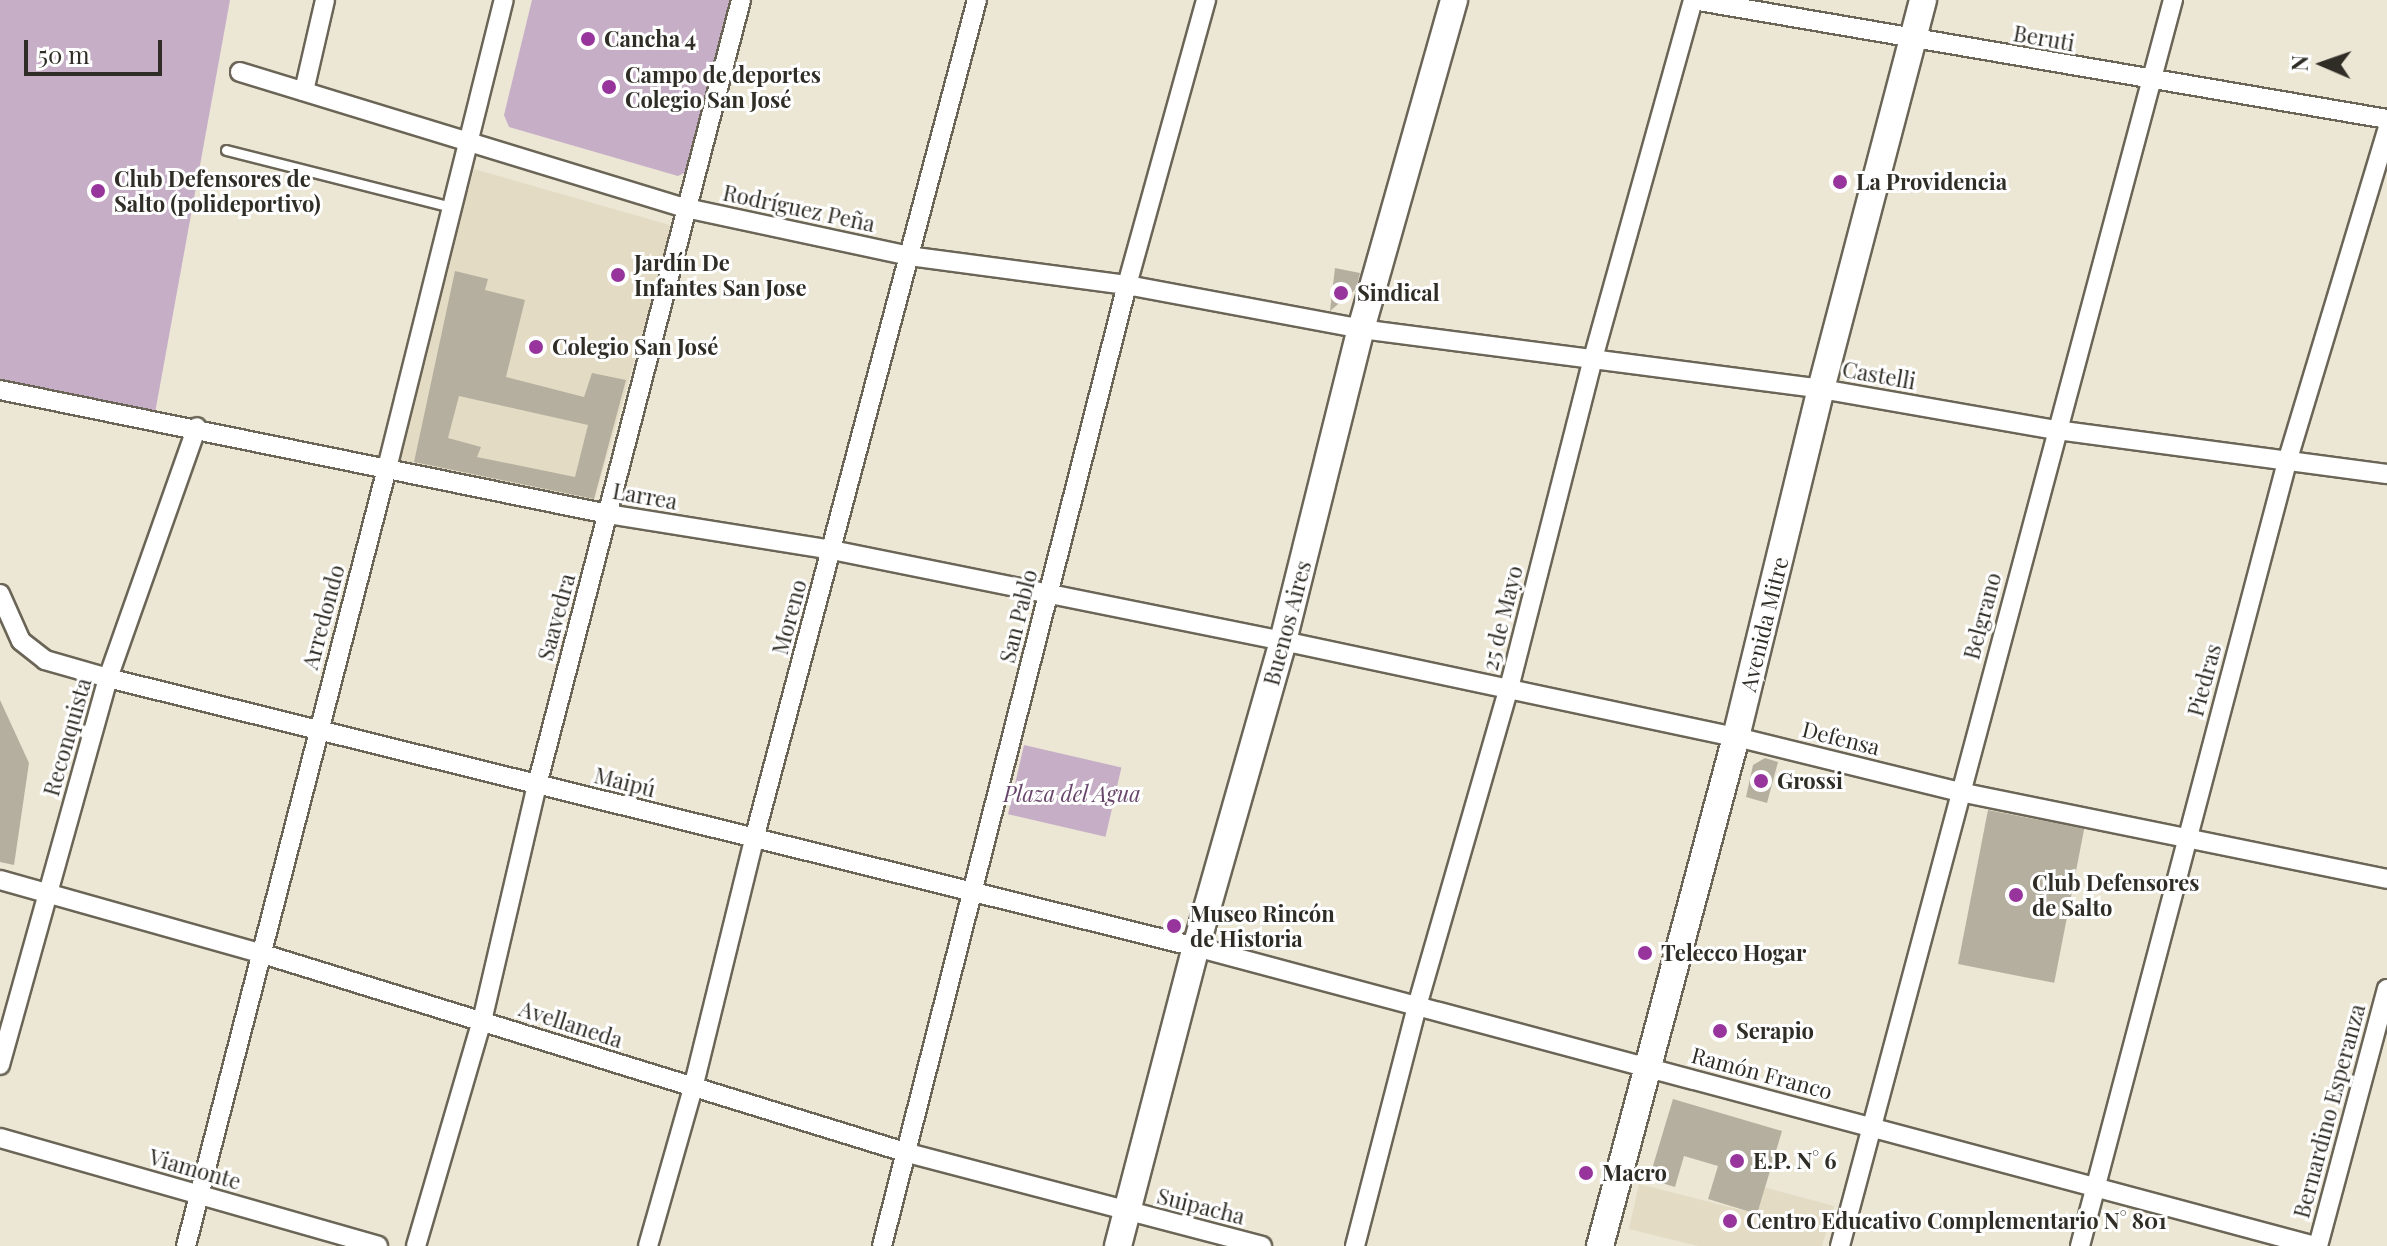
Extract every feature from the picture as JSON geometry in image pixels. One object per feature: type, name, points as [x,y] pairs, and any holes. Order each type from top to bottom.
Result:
[{"type":"street","points":[[304,91],[325,0]]},
{"type":"street","name":"Arredondo","points":[[186,1246],[504,0]]},
{"type":"street","name":"Saavedra","points":[[416,1246],[482,1021],[537,785],[741,0]]},
{"type":"street","name":"Moreno","points":[[648,1246],[693,1088],[754,839],[977,0]]},
{"type":"street","name":"San Pablo","points":[[882,1246],[1127,285],[1206,0]]},
{"type":"street","name":"Buenos Aires","points":[[1118,1246],[1196,947],[1283,641],[1361,329],[1454,0]]},
{"type":"street","name":"Beruti","points":[[1693,0],[2387,119]]},
{"type":"street","name":"25 de Mayo","points":[[1355,1246],[1417,1006],[1509,688],[1592,362],[1693,0]]},
{"type":"street","name":"Avenida Mitre","points":[[1600,1246],[1736,737],[1821,389],[1923,0]]},
{"type":"street","name":"Belgrano","points":[[1840,1246],[2173,0]]},
{"type":"street","name":"Rodríguez Peña","points":[[240,72],[686,208],[909,256],[1127,285],[1361,329]]},
{"type":"street","name":"Piedras","points":[[2080,1246],[2287,462],[2387,130]]},
{"type":"street","name":"Castelli","points":[[1361,329],[1592,362],[1821,389],[2057,430],[2387,474]]},
{"type":"street","name":"Larrea","points":[[0,390],[197,427],[608,514],[832,550],[1283,641]]},
{"type":"street","name":"Reconquista","points":[[0,1065],[108,678],[197,427]]},
{"type":"street","name":"Maipú","points":[[0,594],[21,641],[45,660],[1196,947]]},
{"type":"street","name":"Defensa","points":[[1283,641],[1736,737],[1960,792],[2387,879]]},
{"type":"street","name":"Avellaneda","points":[[0,880],[49,891],[263,954],[908,1153],[1128,1212]]},
{"type":"street","name":"Ramón Franco","points":[[1196,947],[2317,1246]]},
{"type":"street","name":"Bernardino Esperanza","points":[[2317,1246],[2387,989]]},
{"type":"street","name":"Viamonte","points":[[0,1138],[378,1246]]},
{"type":"street","name":"Suipacha","points":[[1128,1212],[1262,1246]]},
{"type":"lane","points":[[226,150],[452,207]]},
{"type":"shaded area","name":"Colegio San José","points":[[474,169],[673,226],[588,523],[389,466]]},
{"type":"shaded area","name":"Centro Educativo Complementario N° 801","points":[[1639,1184],[1757,1214],[1759,1186],[1834,1206],[1822,1246],[1698,1246],[1629,1229]]},
{"type":"green space","name":"Club Defensores de Salto (polideportivo)","points":[[0,0],[230,0],[155,413],[0,381]]},
{"type":"green space","name":"Campo de deportes Colegio San José","points":[[532,0],[731,0],[686,172],[678,176],[509,127],[504,115]]},
{"type":"green space","name":"Plaza del Agua","points":[[1024,745],[1121,767],[1105,837],[1008,814]]},
{"type":"building","name":"Sindical","points":[[1335,268],[1360,273],[1356,289],[1330,311]]},
{"type":"building","points":[[455,271],[488,279],[485,290],[525,300],[506,377],[584,397],[592,373],[626,380],[594,499],[414,462]],"holes":[[[459,396],[588,425],[575,477],[477,457],[481,447],[448,438]]]},
{"type":"building","points":[[0,700],[29,763],[14,865],[0,862]]},
{"type":"building","name":"Grossi","points":[[1765,758],[1778,762],[1767,803],[1746,797],[1753,765]]},
{"type":"building","name":"Club Defensores de Salto","points":[[1988,810],[2084,829],[2054,983],[1958,964]]},
{"type":"building","name":"E.P. N° 6","points":[[1673,1099],[1782,1131],[1757,1214],[1708,1199],[1718,1166],[1684,1156],[1675,1187],[1649,1179]]},
{"type":"place","name":"Cancha 4","points":[[588,39]]},
{"type":"place","name":"Campo de deportes Colegio San José","points":[[609,87]]},
{"type":"place","name":"La Providencia","points":[[1840,182]]},
{"type":"place","name":"Club Defensores de Salto (polideportivo)","points":[[98,191]]},
{"type":"place","name":"Jardín De Infantes San Jose","points":[[618,275]]},
{"type":"place","name":"Sindical","points":[[1341,293]]},
{"type":"place","name":"Colegio San José","points":[[536,347]]},
{"type":"place","name":"Grossi","points":[[1761,781]]},
{"type":"place","name":"Club Defensores de Salto","points":[[2016,895]]},
{"type":"place","name":"Museo Rincón de Historia","points":[[1174,926]]},
{"type":"place","name":"Telecco Hogar","points":[[1645,953]]},
{"type":"place","name":"Serapio","points":[[1720,1031]]},
{"type":"place","name":"E.P. N° 6","points":[[1737,1161]]},
{"type":"place","name":"Macro","points":[[1586,1173]]},
{"type":"place","name":"Centro Educativo Complementario N° 801","points":[[1730,1221]]}]
